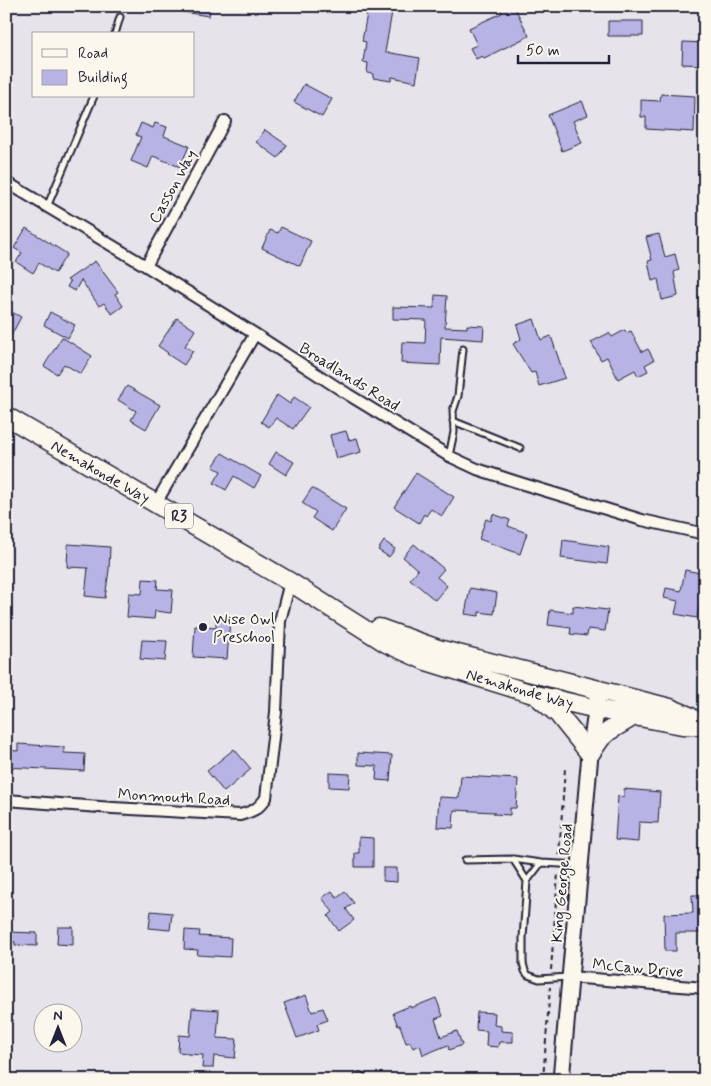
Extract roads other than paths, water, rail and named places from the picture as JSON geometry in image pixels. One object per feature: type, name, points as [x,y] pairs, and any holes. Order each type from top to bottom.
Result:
[{"type":"highway","name":"Nemakonde Way","points":[[6,416],[290,582],[380,639],[405,652],[426,661],[536,695],[682,725],[703,725]]},
{"type":"highway","name":"Nemakonde Way","points":[[350,619],[438,649],[670,708],[690,716],[703,725]]},
{"type":"highway","points":[[536,695],[558,714],[590,754],[601,738],[609,731],[634,716]]},
{"type":"main road","name":"King George Road","points":[[561,1080],[590,754],[599,690]]},
{"type":"street","name":"Casson Way","points":[[146,266],[225,121]]},
{"type":"street","name":"Broadlands Road","points":[[6,182],[146,266],[449,456],[477,469],[539,489],[642,520],[705,534]]},
{"type":"street","points":[[156,503],[255,334]]},
{"type":"street","name":"Monmouth Road","points":[[6,800],[240,815],[258,808],[266,798],[276,712],[280,621],[290,582]]},
{"type":"street","name":"McCaw Drive","points":[[569,977],[705,988]]},
{"type":"lane","points":[[115,32],[120,17]]},
{"type":"lane","points":[[47,206],[93,98]]},
{"type":"lane","points":[[449,456],[454,432],[453,411],[458,396],[463,349]]},
{"type":"lane","points":[[453,421],[520,448]]},
{"type":"lane","points":[[465,860],[513,859],[580,865]]},
{"type":"lane","points":[[513,859],[527,881]]},
{"type":"lane","points":[[541,863],[527,881],[523,963],[528,975],[539,979],[569,977]]},
{"type":"place","name":"Wise Owl Preschool","points":[[203,627]]}]
